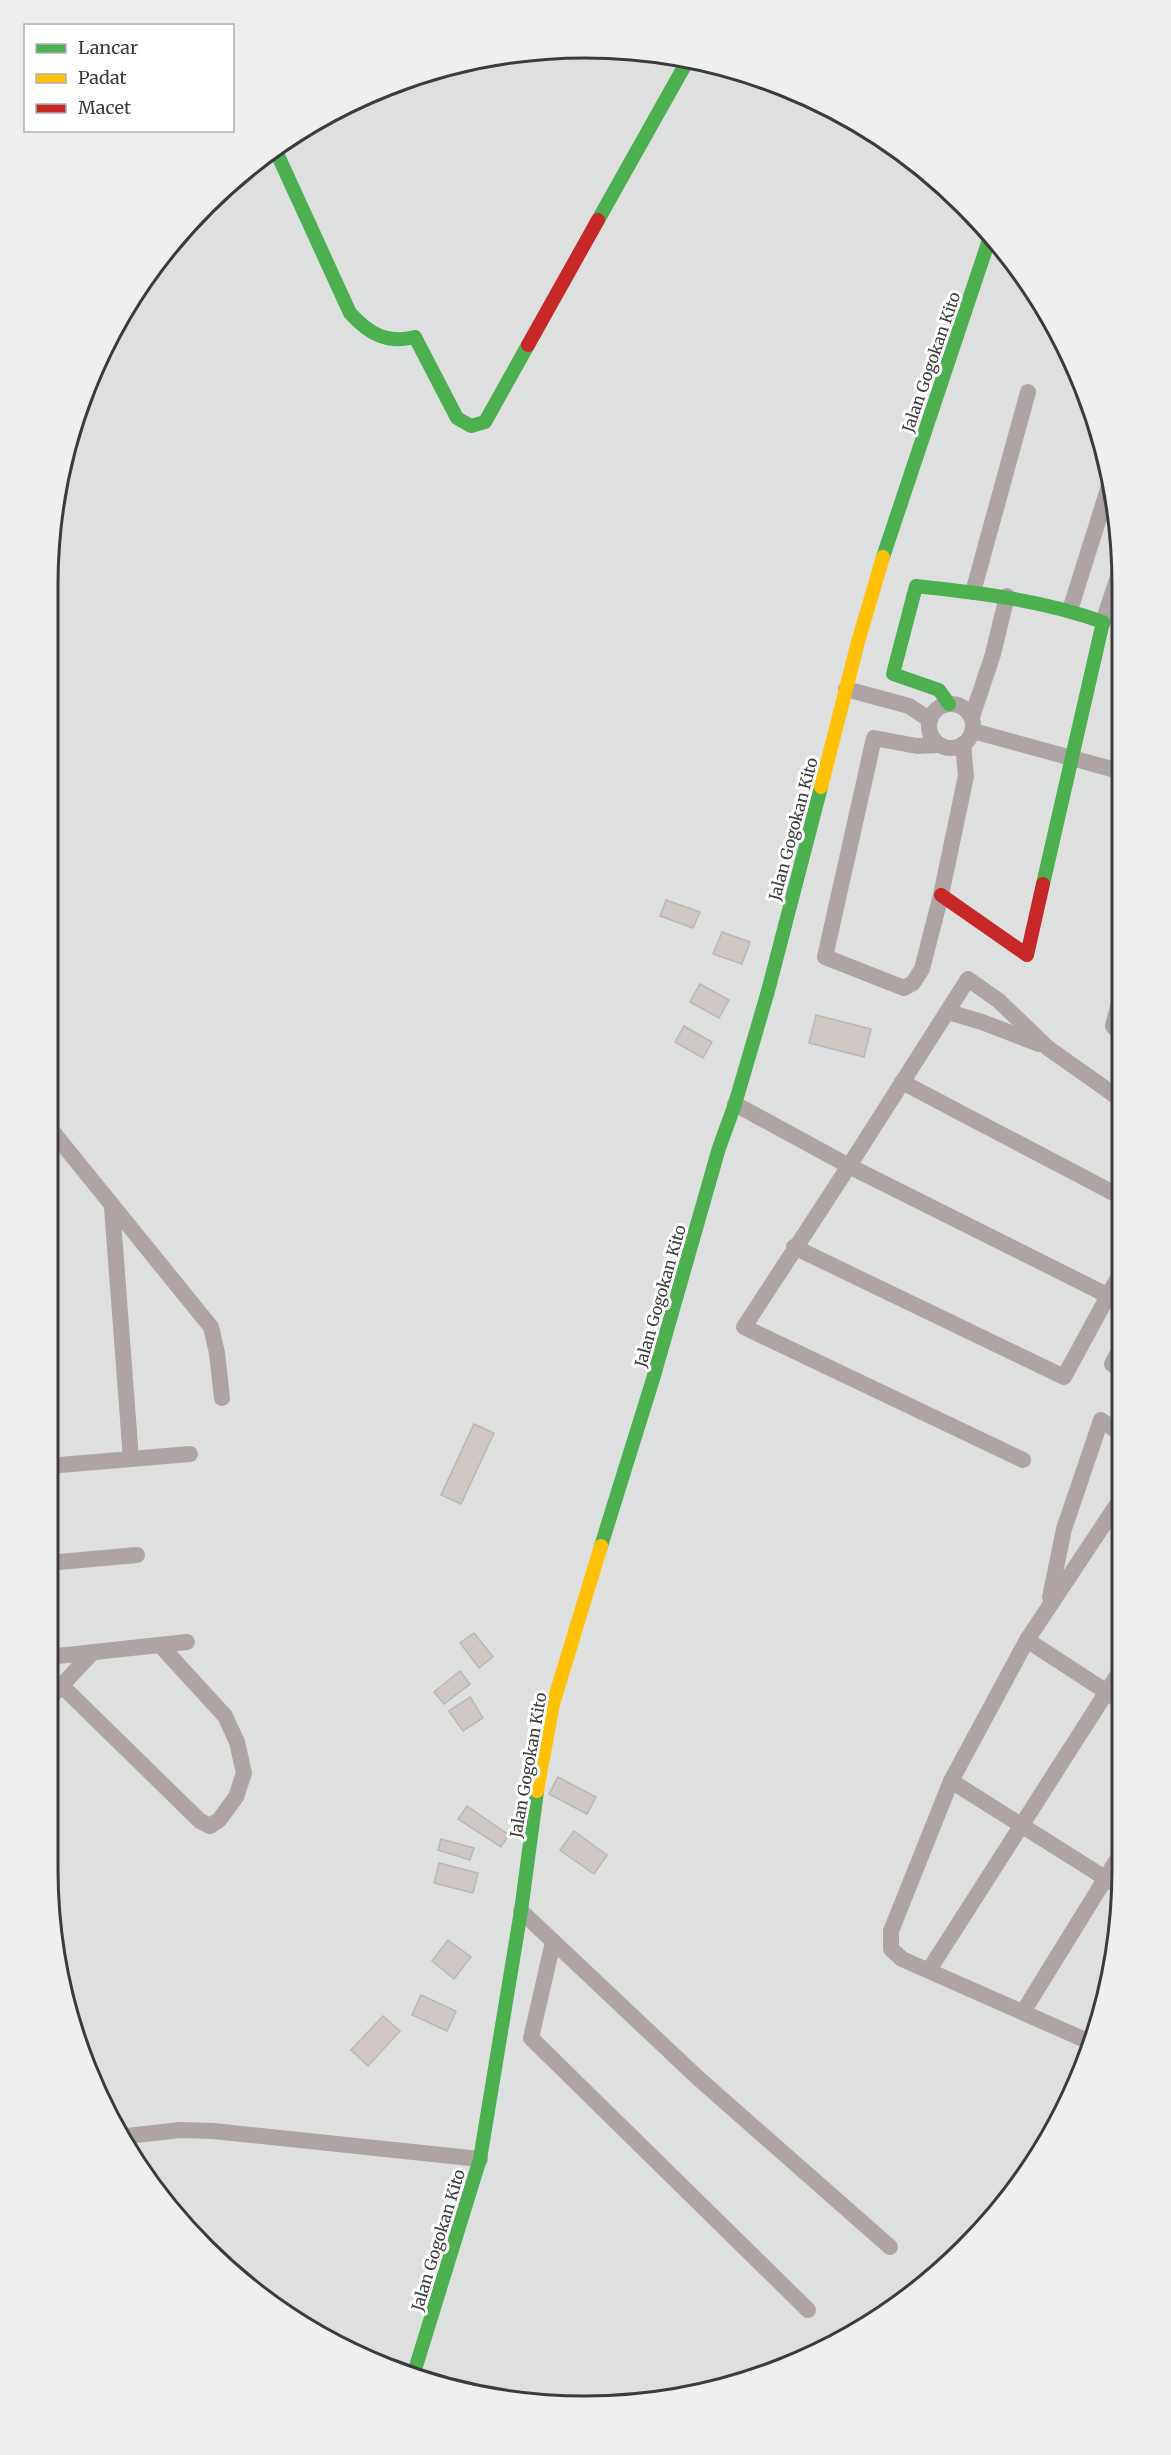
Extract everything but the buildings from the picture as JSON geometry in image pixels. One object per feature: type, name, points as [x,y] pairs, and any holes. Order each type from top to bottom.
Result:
[{"type":"street","points":[[278,158],[350,313],[364,330],[383,338],[400,342],[415,337],[457,418],[471,426],[485,422],[682,68]]},
{"type":"street","name":"Jalan Gogokan Kito","points":[[415,2369],[480,2159],[521,1911],[537,1792],[553,1704],[653,1379],[719,1148],[735,1104],[768,992],[846,689],[886,546],[990,247]]},
{"type":"street","points":[[973,592],[1029,392]]},
{"type":"street","points":[[1070,610],[1105,499]]},
{"type":"street","points":[[950,704],[939,690],[893,674],[916,586],[1007,596],[1070,610],[1103,622]]},
{"type":"street","points":[[941,895],[1027,955],[1103,622],[1112,595]]},
{"type":"street","points":[[969,731],[947,748],[940,745],[917,746],[874,738],[825,957],[904,988],[917,979],[922,969],[941,895],[966,776],[969,731],[993,654],[1007,596]]},
{"type":"street","points":[[846,689],[909,706],[930,720]]},
{"type":"street","points":[[940,745],[930,732],[930,720],[936,709],[950,704],[963,707],[969,731]]},
{"type":"street","points":[[969,731],[1072,756],[1112,769]]},
{"type":"street","points":[[1023,1460],[744,1327],[968,979],[999,1001],[1048,1048],[1112,1093]]},
{"type":"street","points":[[948,1012],[982,1022],[1048,1048]]},
{"type":"street","points":[[902,1082],[1112,1192]]},
{"type":"street","points":[[735,1104],[849,1166],[1112,1298]]},
{"type":"street","points":[[59,1140],[211,1327],[217,1353],[222,1398]]},
{"type":"street","points":[[112,1207],[131,1459]]},
{"type":"street","points":[[794,1248],[1065,1377],[1112,1304]]},
{"type":"street","points":[[1049,1606],[1064,1529],[1101,1420],[1112,1427]]},
{"type":"street","points":[[59,1465],[190,1454]]},
{"type":"street","points":[[1085,2040],[902,1959],[891,1949],[891,1932],[951,1781],[1027,1640],[1112,1512]]},
{"type":"street","points":[[59,1562],[137,1554]]},
{"type":"street","points":[[1027,1640],[1112,1695]]},
{"type":"street","points":[[59,1656],[187,1642]]},
{"type":"street","points":[[62,1686],[200,1821],[210,1826],[219,1820],[236,1797],[244,1773],[237,1742],[225,1716],[160,1645]]},
{"type":"street","points":[[59,1689],[92,1653]]},
{"type":"street","points":[[929,1970],[1112,1684]]},
{"type":"street","points":[[951,1781],[1112,1882]]},
{"type":"street","points":[[1023,2012],[1112,1868]]},
{"type":"street","points":[[521,1911],[698,2078],[890,2247]]},
{"type":"street","points":[[553,1942],[531,2038],[808,2310]]},
{"type":"street","points":[[131,2136],[180,2130],[213,2131],[480,2159]]},
{"type":"traffic: fast","points":[[598,220],[683,68]]},
{"type":"traffic: fast","points":[[279,157],[350,313],[364,327],[379,336],[396,339],[415,337],[457,418],[471,426],[485,422],[528,345]]},
{"type":"traffic: fast","points":[[883,557],[987,245]]},
{"type":"traffic: fast","points":[[949,704],[939,690],[893,674],[916,586],[1034,603],[1103,622],[1043,884]]},
{"type":"traffic: fast","points":[[601,1546],[768,991],[821,787]]},
{"type":"traffic: fast","points":[[415,2369],[480,2159],[521,1911],[537,1791]]},
{"type":"traffic: slow","points":[[821,787],[858,642],[883,557]]},
{"type":"traffic: slow","points":[[537,1791],[553,1704],[601,1546]]},
{"type":"traffic: jam","points":[[528,345],[598,220]]},
{"type":"traffic: jam","points":[[941,895],[1027,955],[1043,884]]}]
